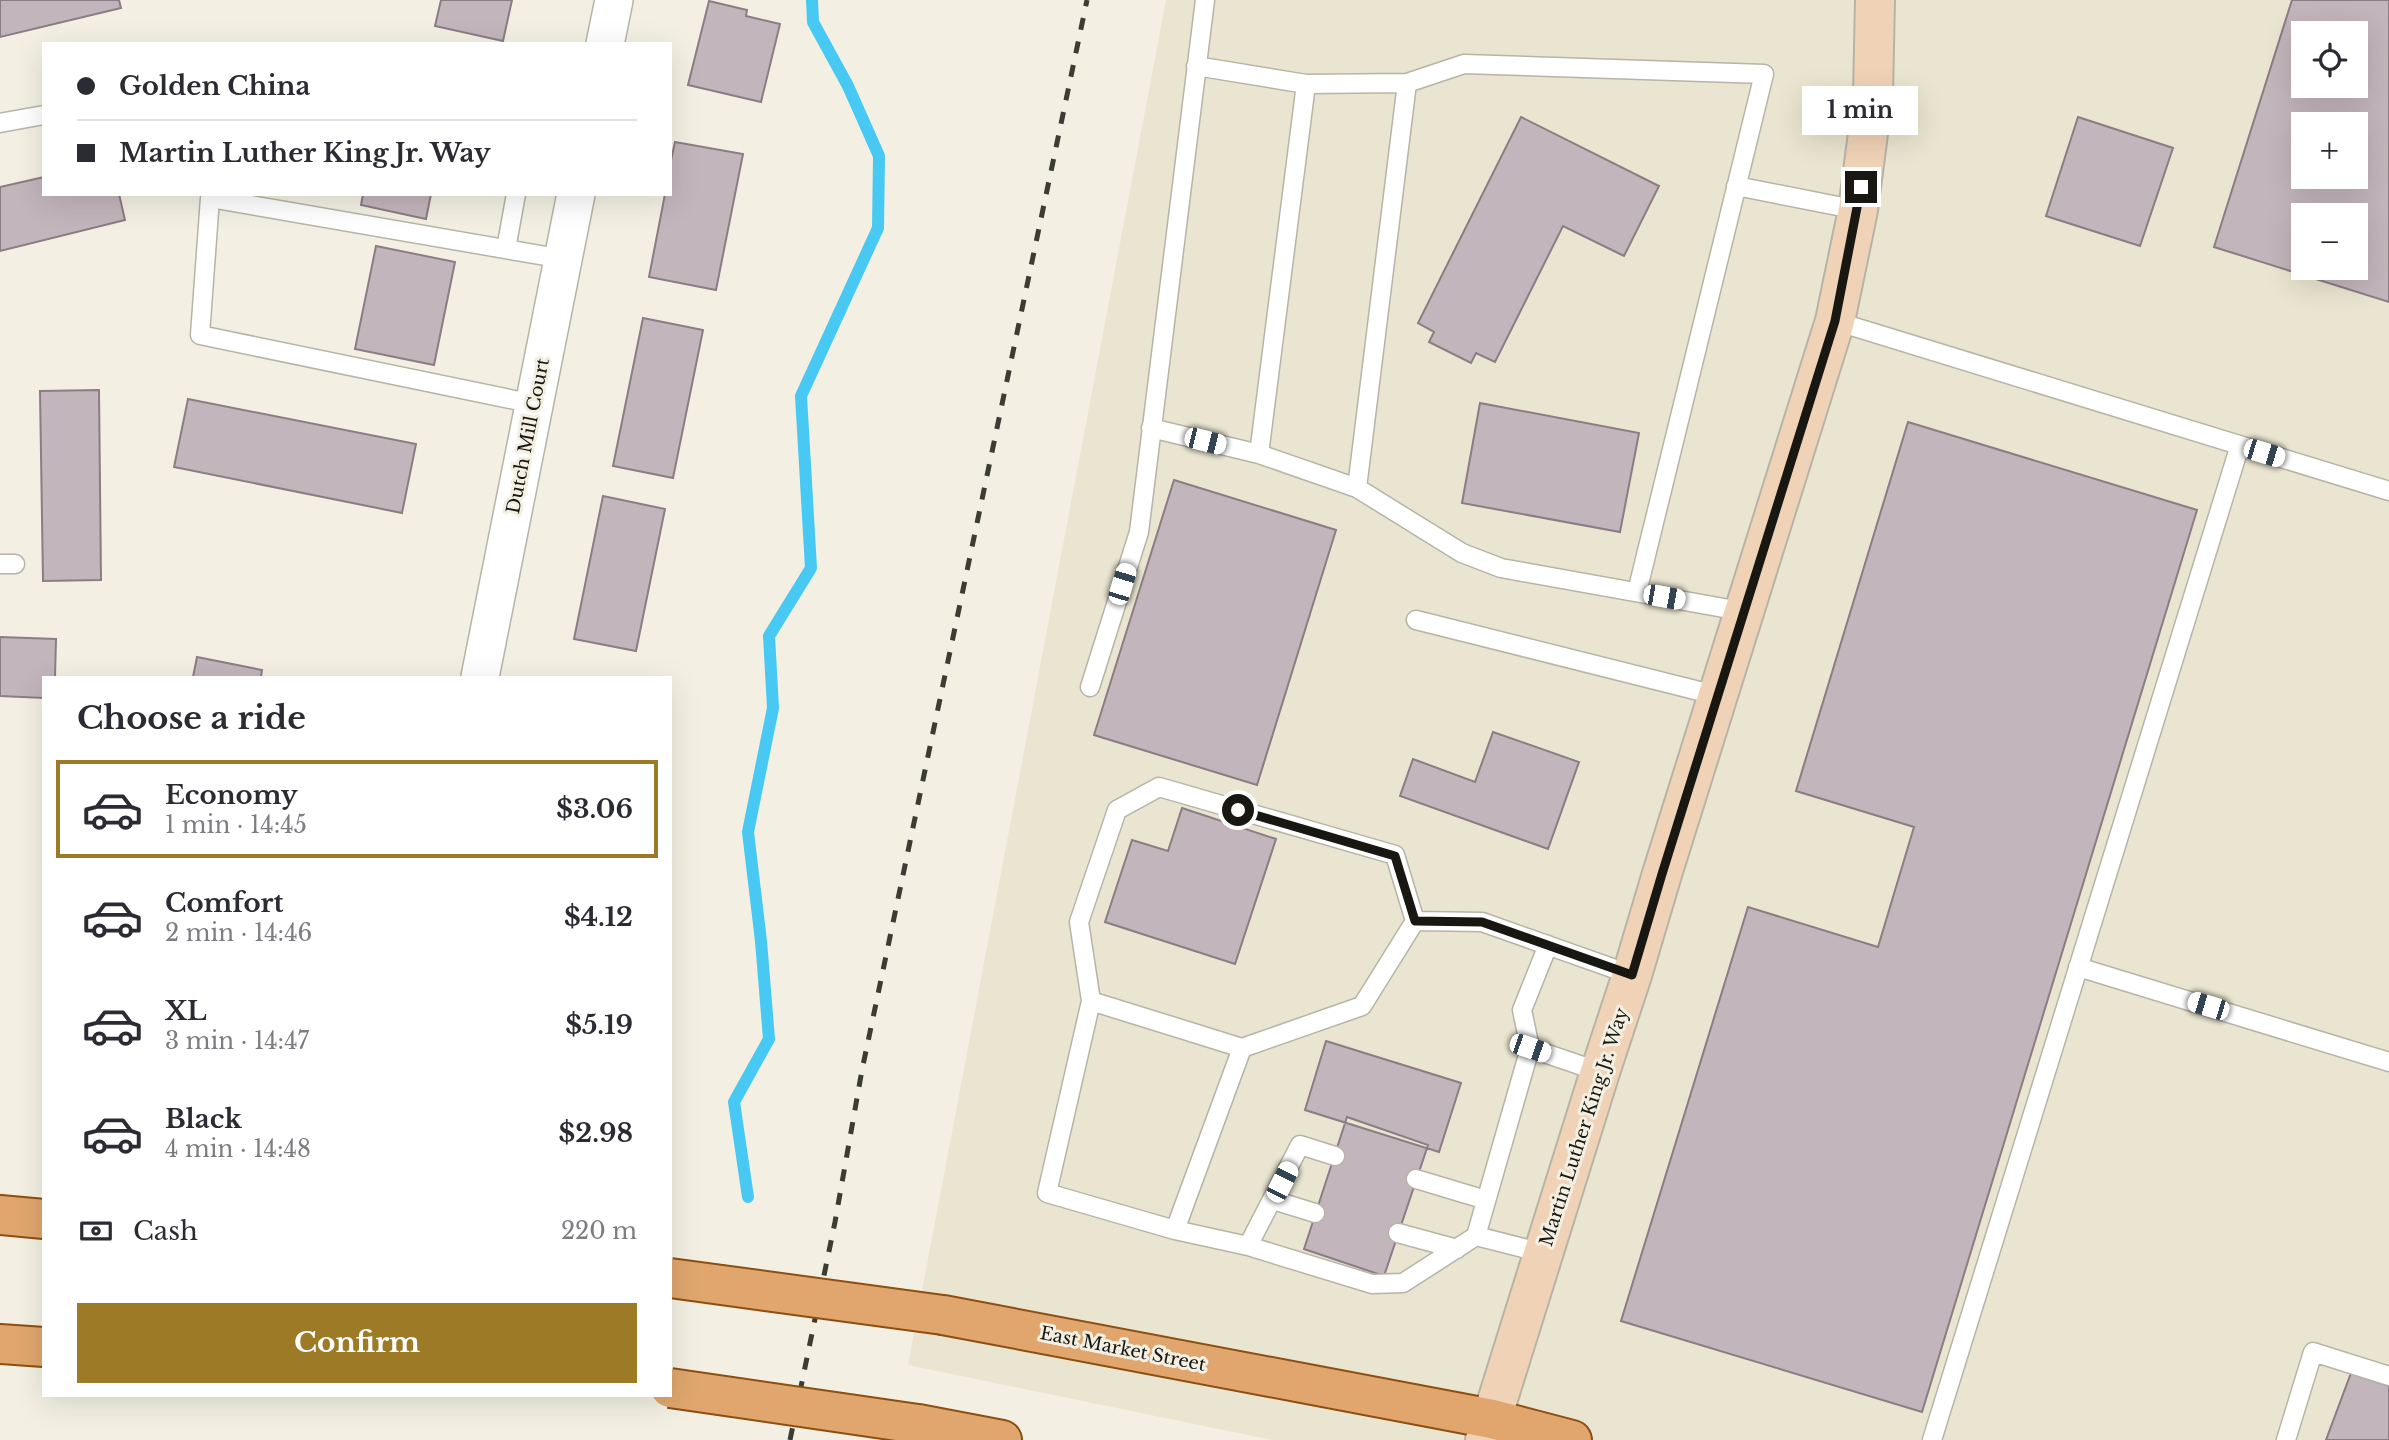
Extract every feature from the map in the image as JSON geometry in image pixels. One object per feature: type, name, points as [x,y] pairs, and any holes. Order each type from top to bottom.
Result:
[{"type":"main road","name":"Martin Luther King Jr. Way","points":[[1489,1429],[1835,321],[1858,210],[1873,95],[1875,0]]},
{"type":"main road","points":[[0,1215],[42,1219]]},
{"type":"main road","name":"East Market Street","points":[[672,1278],[943,1315],[1489,1429],[1572,1440]]},
{"type":"main road","points":[[0,1344],[42,1347]]},
{"type":"main road","points":[[672,1388],[918,1424],[1002,1440]]},
{"type":"street","points":[[606,42],[614,0]]},
{"type":"street","name":"Dutch Mill Court","points":[[480,676],[576,196]]},
{"type":"lane","points":[[1090,687],[1139,532],[1205,0]]},
{"type":"lane","points":[[1196,66],[1306,84],[1407,83],[1464,64],[1764,74],[1637,592]]},
{"type":"lane","points":[[1357,488],[1407,83]]},
{"type":"lane","points":[[1259,454],[1306,84]]},
{"type":"lane","points":[[0,123],[42,115]]},
{"type":"lane","points":[[1736,186],[1858,210]]},
{"type":"lane","points":[[534,404],[200,335],[211,196],[563,259]]},
{"type":"lane","points":[[506,249],[516,196]]},
{"type":"lane","points":[[1835,321],[2389,492]]},
{"type":"lane","points":[[1151,428],[1259,454],[1357,488],[1462,552],[1501,568],[1746,612]]},
{"type":"lane","points":[[1932,1440],[2239,445]]},
{"type":"lane","points":[[1416,620],[1719,696]]},
{"type":"lane","points":[[1091,1001],[1242,1048],[1362,1006],[1415,921],[1395,856],[1159,787],[1117,810],[1079,922],[1091,1001],[1047,1193],[1175,1230],[1248,1246],[1372,1284],[1403,1283],[1476,1236],[1530,1048],[1522,1010],[1548,945]]},
{"type":"lane","points":[[1415,921],[1482,922],[1632,975]]},
{"type":"lane","points":[[2078,967],[2389,1062]]},
{"type":"lane","points":[[1175,1230],[1242,1048]]},
{"type":"lane","points":[[1530,1048],[1600,1073]]},
{"type":"lane","points":[[1248,1246],[1300,1145],[1335,1156]]},
{"type":"lane","points":[[1416,1180],[1486,1200]]},
{"type":"lane","points":[[1273,1200],[1315,1213]]},
{"type":"lane","points":[[1398,1233],[1457,1250]]},
{"type":"lane","points":[[1476,1236],[1543,1253]]},
{"type":"lane","points":[[2286,1440],[2313,1352],[2389,1376]]},
{"type":"shaded area","points":[[1166,0],[2389,0],[2389,1440],[1272,1440],[908,1365]]},
{"type":"building","points":[[0,0],[119,0],[121,8],[0,37]]},
{"type":"building","points":[[441,0],[512,0],[503,41],[435,26]]},
{"type":"building","points":[[2292,0],[2389,0],[2389,302],[2319,280],[2368,280],[2368,203],[2291,203],[2291,271],[2214,247]]},
{"type":"building","points":[[709,1],[747,10],[746,16],[780,24],[761,102],[688,85]]},
{"type":"building","points":[[1521,117],[1659,186],[1624,256],[1563,226],[1495,362],[1476,353],[1471,363],[1429,342],[1434,332],[1418,323]]},
{"type":"building","points":[[2078,117],[2173,148],[2140,246],[2046,216]]},
{"type":"building","points":[[675,142],[743,154],[716,290],[649,277],[665,196],[672,196],[672,156]]},
{"type":"building","points":[[42,177],[42,196],[119,196],[125,220],[0,251],[0,187]]},
{"type":"building","points":[[363,196],[431,196],[426,219],[361,205]]},
{"type":"building","points":[[376,246],[455,262],[434,365],[355,349]]},
{"type":"building","points":[[643,318],[703,330],[673,478],[613,466]]},
{"type":"building","points":[[99,390],[101,580],[43,581],[40,391]]},
{"type":"building","points":[[188,399],[416,444],[402,513],[174,467]]},
{"type":"building","points":[[1480,403],[1639,433],[1620,532],[1462,503]]},
{"type":"building","points":[[1908,422],[2197,510],[1922,1412],[1621,1321],[1748,907],[1878,947],[1914,827],[1796,791]]},
{"type":"building","points":[[1174,480],[1336,530],[1257,785],[1094,735]]},
{"type":"building","points":[[603,496],[665,509],[636,651],[574,639]]},
{"type":"building","points":[[0,637],[56,639],[55,676],[42,676],[42,698],[0,696]]},
{"type":"building","points":[[197,657],[262,670],[261,676],[193,676]]},
{"type":"building","points":[[1493,732],[1579,762],[1548,849],[1400,796],[1413,759],[1475,782]]},
{"type":"building","points":[[1182,808],[1276,839],[1235,964],[1105,922],[1132,840],[1168,851]]},
{"type":"building","points":[[1326,1041],[1461,1083],[1439,1152],[1305,1110]]},
{"type":"building","points":[[1347,1117],[1428,1145],[1384,1276],[1304,1249]]},
{"type":"building","points":[[2351,1373],[2389,1386],[2389,1440],[2326,1440]]},
{"type":"waterway","points":[[748,1197],[734,1102],[769,1039],[748,832],[773,708],[769,636],[811,568],[801,396],[878,228],[879,156],[848,86],[813,22],[812,0]]},
{"type":"railway","points":[[790,1440],[835,1222],[862,1070],[1087,0]]},
{"type":"route","points":[[1238,810],[1395,856],[1415,921],[1482,922],[1632,975],[1835,321],[1861,187]]}]
